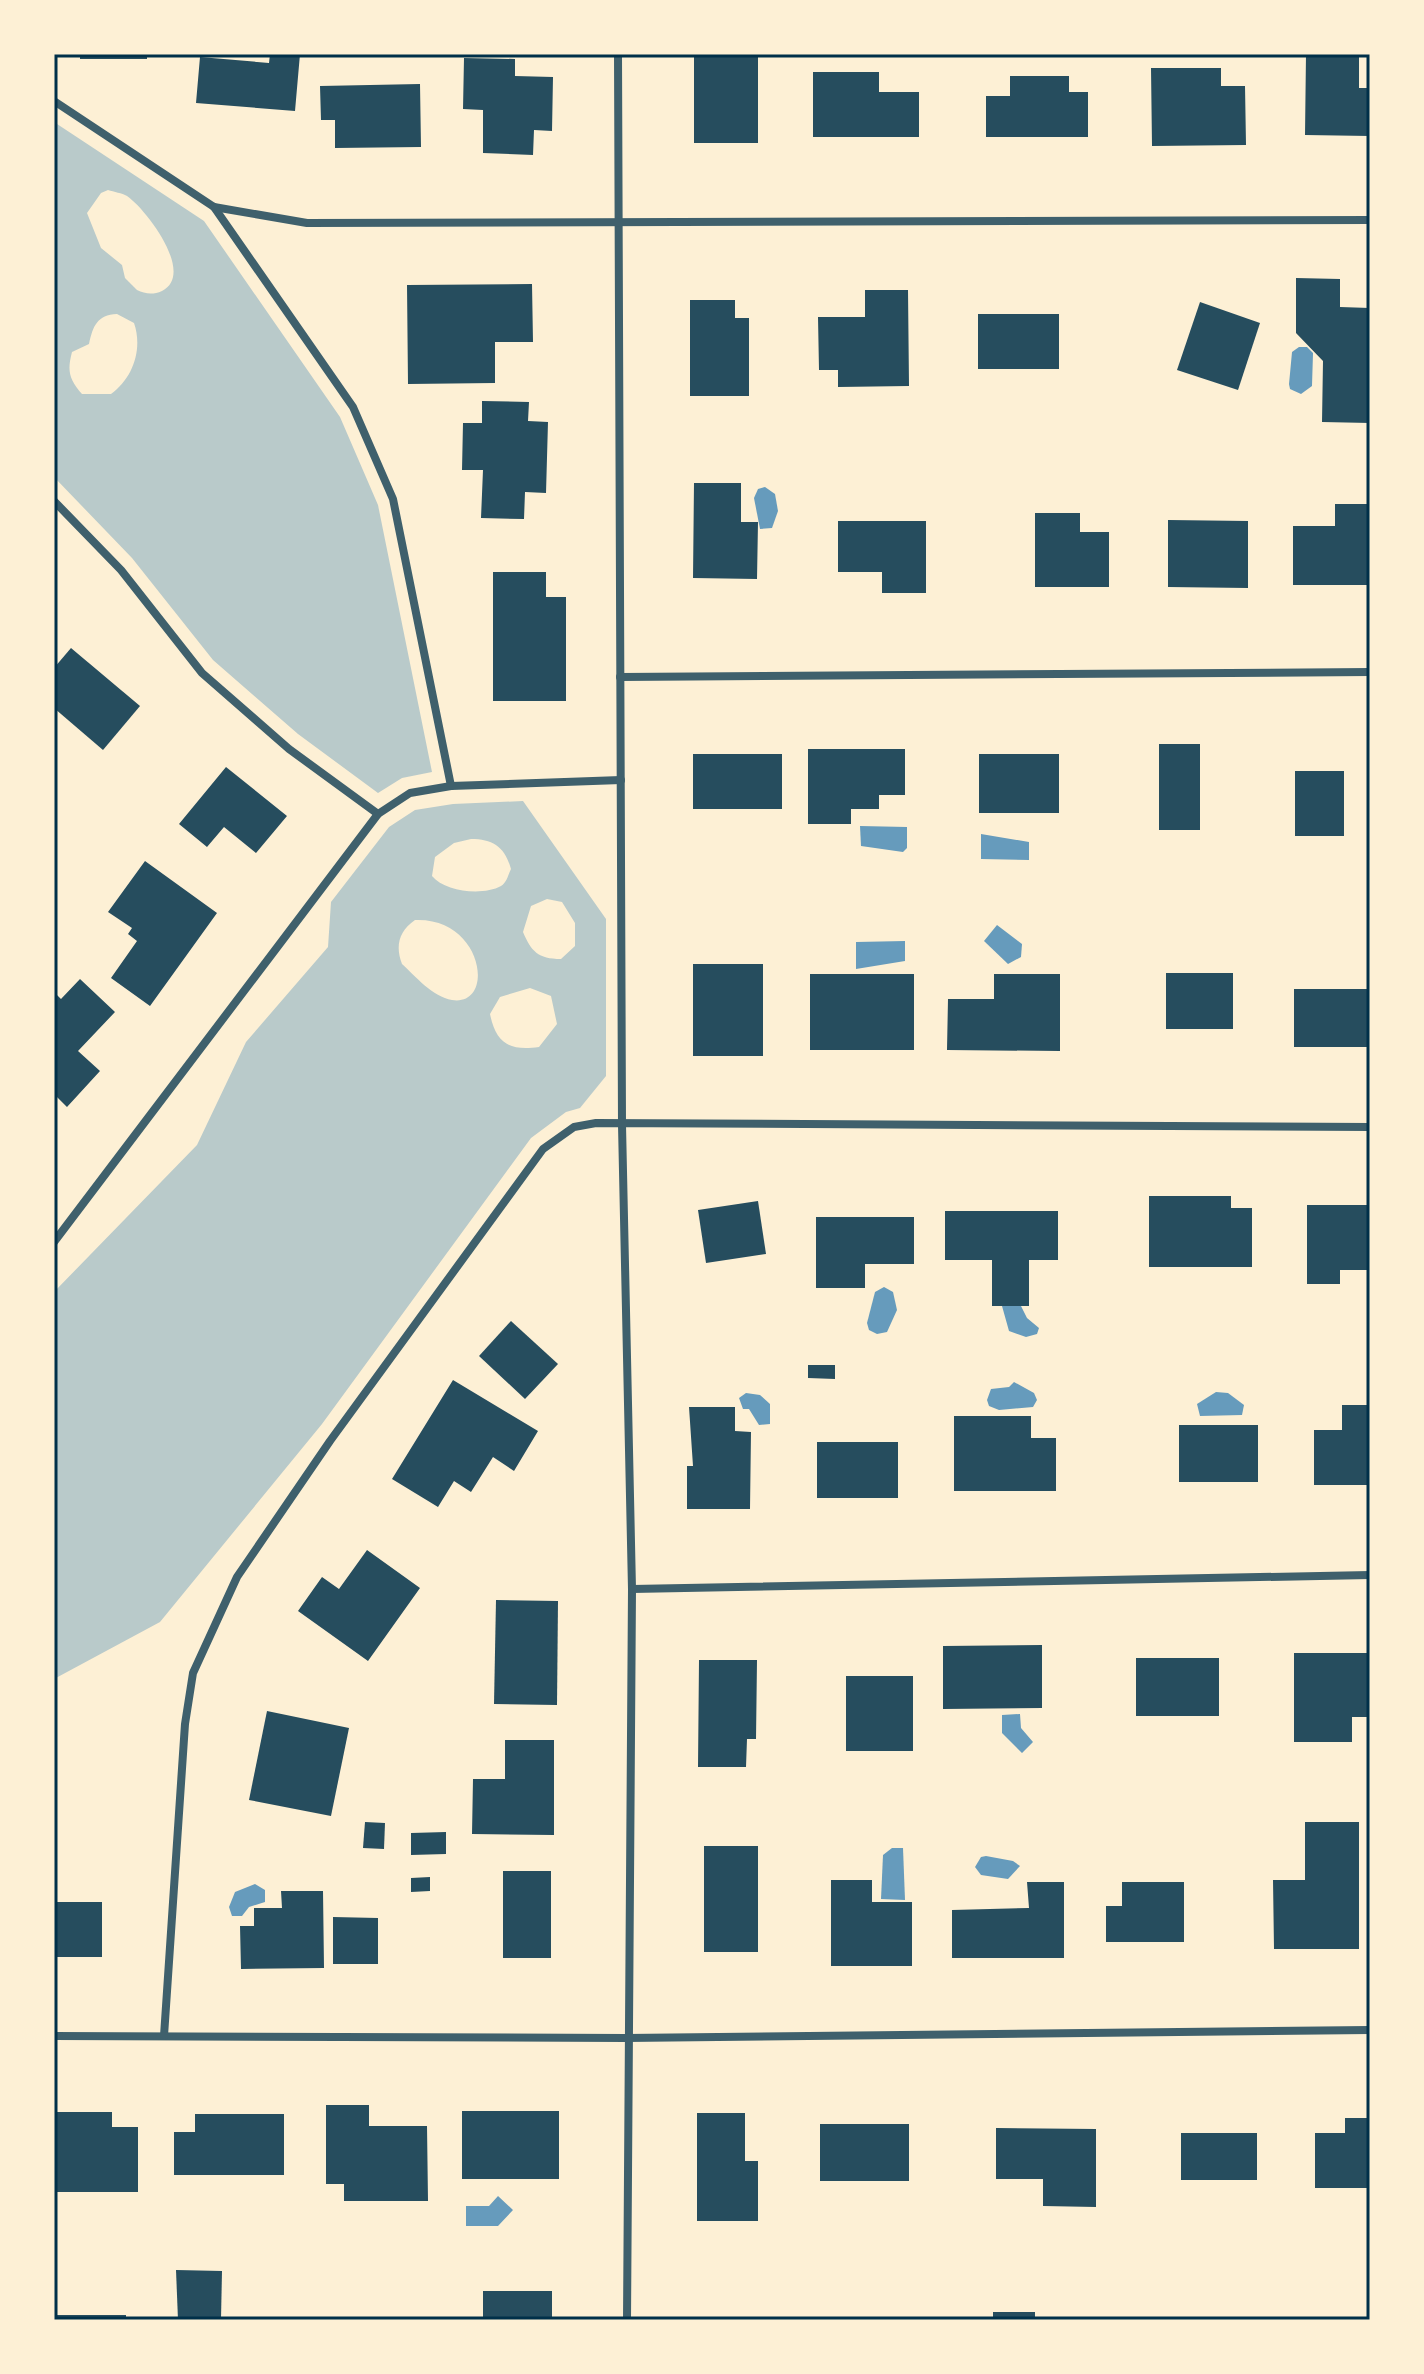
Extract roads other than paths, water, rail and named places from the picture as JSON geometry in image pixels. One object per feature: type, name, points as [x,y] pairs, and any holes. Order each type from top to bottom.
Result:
[{"type":"street","points":[[618,54],[622,1125],[632,1589],[626,2038],[627,2320]]},
{"type":"street","points":[[54,101],[214,207],[353,407],[393,499],[451,786]]},
{"type":"street","points":[[214,207],[307,223],[617,219],[1370,220]]},
{"type":"street","points":[[54,501],[121,570],[202,673],[289,749],[378,814]]},
{"type":"street","points":[[620,677],[1370,672]]},
{"type":"street","points":[[54,1242],[378,814],[410,793],[451,786],[621,780]]},
{"type":"street","points":[[164,2036],[187,1711],[193,1673],[237,1577],[330,1441],[543,1149],[574,1127],[596,1123],[1370,1127]]},
{"type":"street","points":[[632,1589],[1370,1575]]},
{"type":"street","points":[[54,2036],[626,2038],[1370,2030]]},
{"type":"water","points":[[1299,347],[1307,347],[1313,353],[1312,386],[1301,394],[1290,389],[1289,384],[1292,352]]},
{"type":"water","points":[[765,487],[775,494],[778,511],[772,528],[760,529],[754,498],[758,489]]},
{"type":"water","points":[[860,826],[907,827],[907,848],[903,852],[861,846]]},
{"type":"water","points":[[981,834],[1029,842],[1029,860],[981,859]]},
{"type":"water","points":[[997,925],[1022,944],[1021,957],[1008,964],[984,941]]},
{"type":"water","points":[[905,941],[905,961],[856,969],[856,942]]},
{"type":"water","points":[[884,1287],[893,1292],[897,1310],[887,1332],[877,1334],[869,1330],[867,1323],[875,1292]]},
{"type":"water","points":[[1002,1306],[1021,1306],[1027,1318],[1039,1328],[1037,1334],[1026,1337],[1009,1331]]},
{"type":"water","points":[[1014,1382],[1034,1393],[1037,1400],[1033,1407],[999,1410],[989,1406],[987,1400],[991,1389],[1009,1387]]},
{"type":"water","points":[[1216,1392],[1228,1393],[1244,1405],[1242,1415],[1200,1416],[1197,1404]]},
{"type":"water","points":[[746,1393],[760,1395],[770,1404],[770,1424],[759,1425],[749,1409],[743,1409],[739,1398]]},
{"type":"water","points":[[1020,1714],[1021,1728],[1033,1742],[1022,1753],[1002,1733],[1002,1715]]},
{"type":"water","points":[[892,1848],[903,1848],[905,1900],[881,1899],[883,1855]]},
{"type":"water","points":[[981,1857],[1013,1861],[1020,1866],[1008,1879],[981,1875],[975,1867]]},
{"type":"water","points":[[255,1884],[265,1890],[265,1902],[249,1907],[242,1916],[232,1916],[229,1907],[235,1892]]},
{"type":"water","points":[[498,2196],[513,2210],[498,2226],[466,2226],[466,2206],[489,2206]]}]
